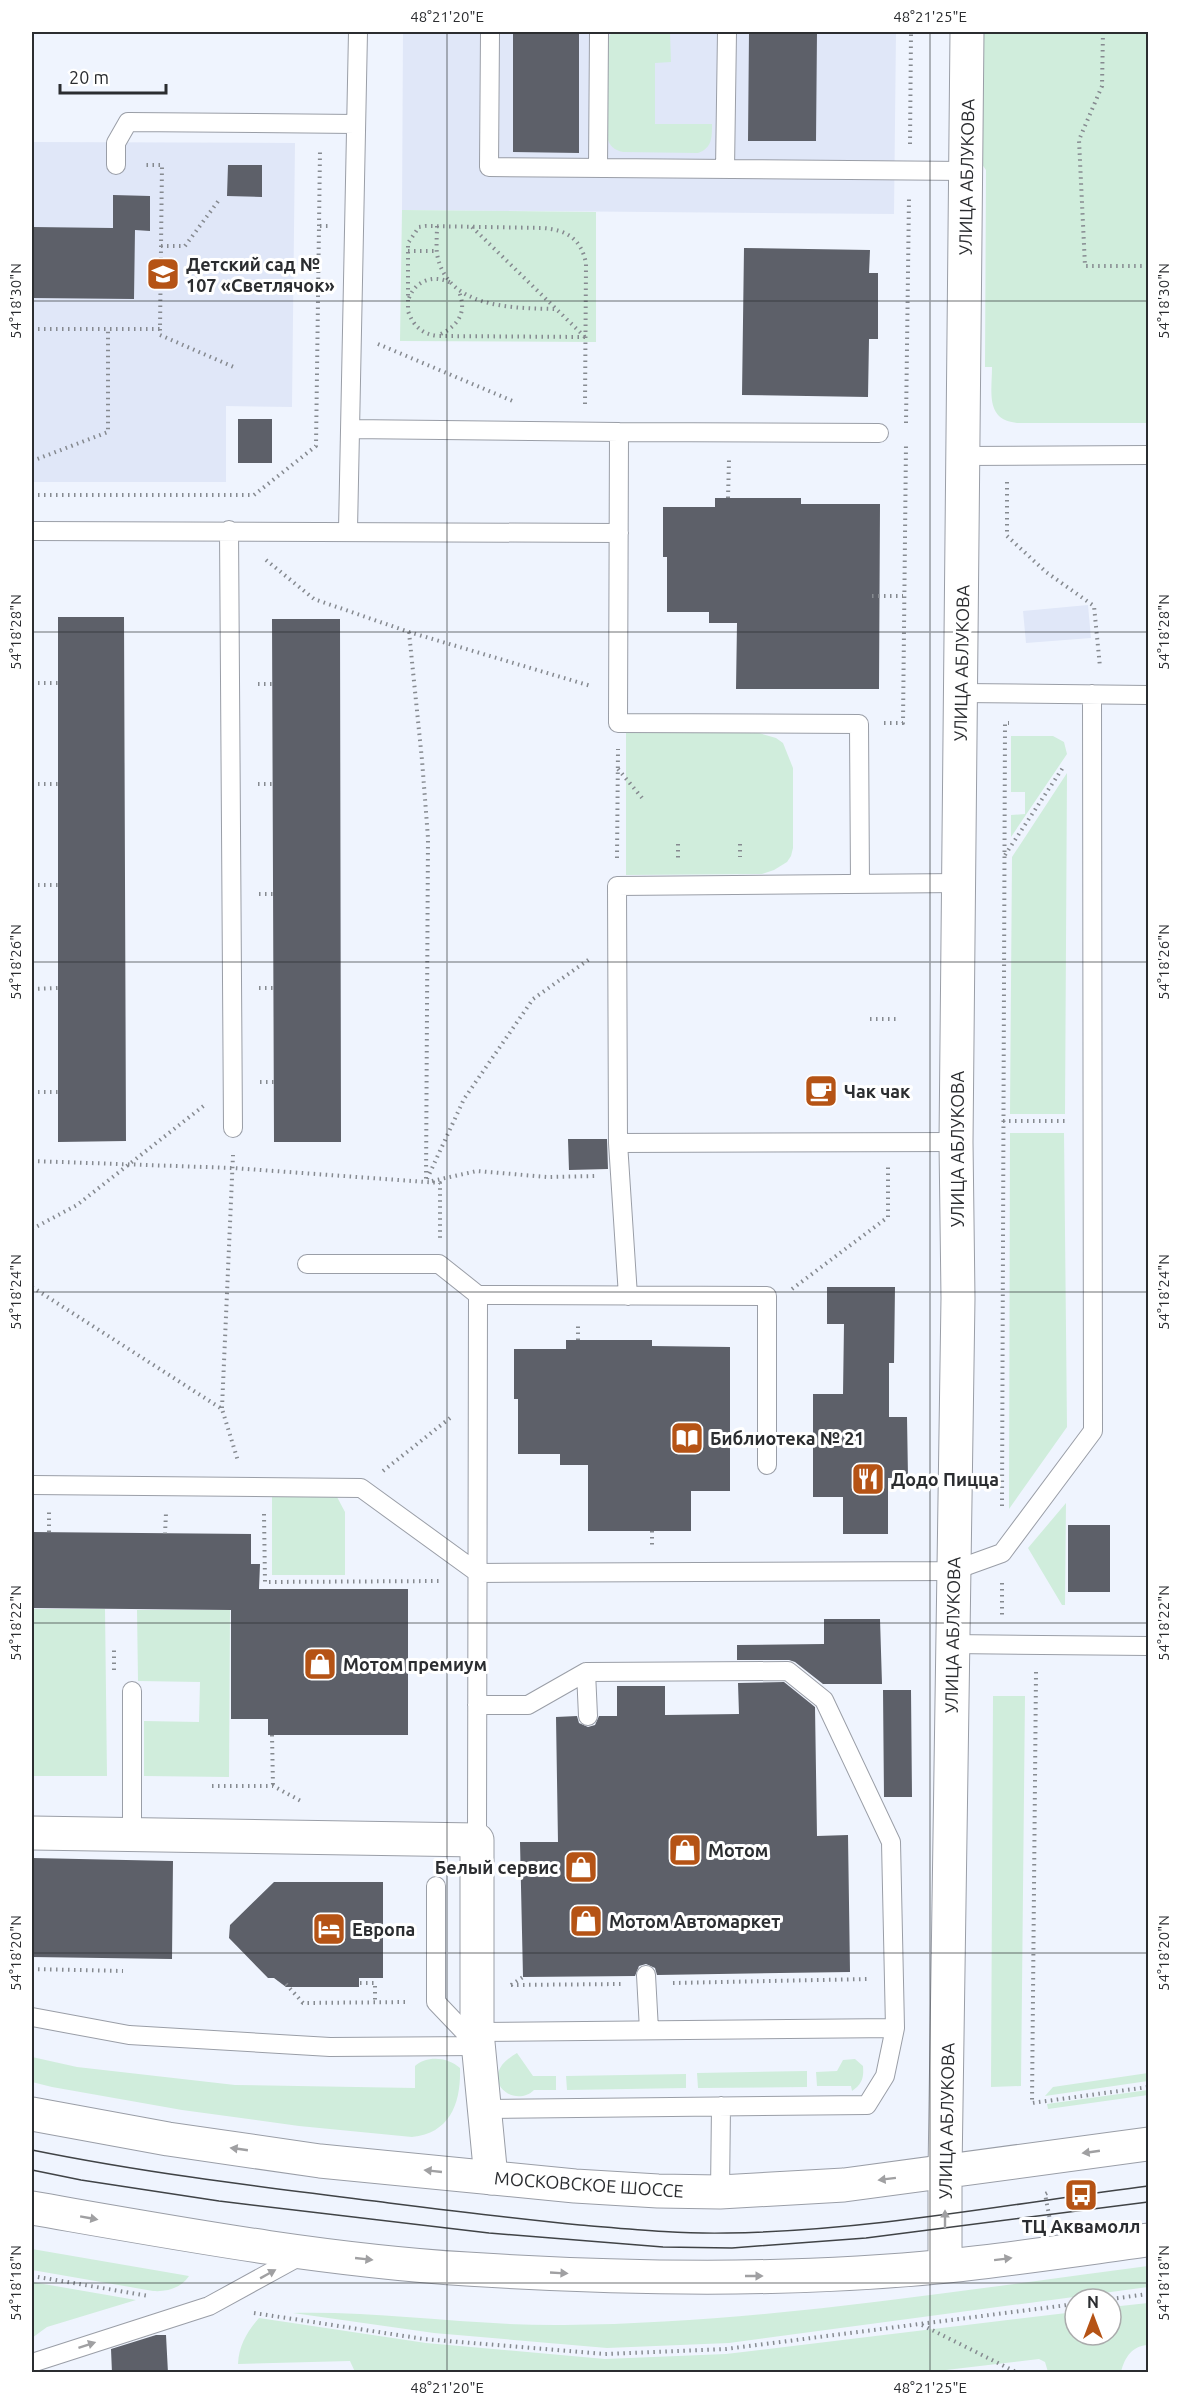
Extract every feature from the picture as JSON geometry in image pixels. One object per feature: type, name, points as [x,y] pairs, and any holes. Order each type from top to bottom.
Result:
[{"type":"street","name":"УЛИЦА АБЛУКОВА","points":[[945,2266],[951,1644],[958,1298],[956,1142],[967,32]]},
{"type":"street","points":[[32,1833],[477,1840],[477,2039],[491,2178]]},
{"type":"street","name":"МОСКОВСКОЕ ШОССЕ","points":[[32,2114],[168,2139],[320,2161],[575,2186],[720,2192],[844,2185],[1149,2144]]},
{"type":"street","points":[[32,2208],[306,2253],[466,2269],[626,2276],[785,2276],[945,2266],[1149,2240]]},
{"type":"lane","points":[[348,530],[358,32]]},
{"type":"lane","points":[[490,32],[489,167],[966,171]]},
{"type":"lane","points":[[598,168],[599,32]]},
{"type":"lane","points":[[725,169],[727,32]]},
{"type":"lane","points":[[116,165],[116,143],[128,122],[356,124]]},
{"type":"lane","points":[[350,429],[879,433]]},
{"type":"lane","points":[[619,432],[618,723],[859,724],[860,884]]},
{"type":"lane","points":[[963,456],[1149,455]]},
{"type":"lane","points":[[229,530],[233,1128]]},
{"type":"lane","points":[[32,531],[348,530],[619,533]]},
{"type":"lane","points":[[961,693],[1149,695]]},
{"type":"lane","points":[[32,1485],[361,1488],[478,1577],[952,1571],[1002,1552],[1092,1431],[1092,723],[1097,694]]},
{"type":"lane","points":[[628,1296],[618,1143],[617,886],[959,883]]},
{"type":"lane","points":[[618,1143],[956,1142]]},
{"type":"lane","points":[[307,1264],[440,1264],[478,1295],[767,1296],[767,1465]]},
{"type":"lane","points":[[477,1840],[478,1295]]},
{"type":"lane","points":[[951,1644],[1149,1646]]},
{"type":"lane","points":[[477,1705],[528,1705],[586,1672],[788,1671],[824,1700],[891,1842],[895,2028],[885,2076],[867,2105],[485,2109]]},
{"type":"lane","points":[[586,1672],[588,1716]]},
{"type":"lane","points":[[132,1691],[132,1835]]},
{"type":"lane","points":[[436,1886],[436,2001],[477,2039]]},
{"type":"lane","points":[[646,1975],[649,2030]]},
{"type":"lane","points":[[32,2016],[129,2035],[330,2047],[649,2030],[895,2028]]},
{"type":"lane","points":[[720,2192],[721,2106]]},
{"type":"lane","points":[[32,2363],[209,2306],[306,2253]]},
{"type":"path","points":[[903,723],[911,32]]},
{"type":"path","points":[[1103,32],[1102,86],[1079,140],[1084,266],[1149,266]]},
{"type":"path","points":[[32,495],[254,495],[316,446],[321,124]]},
{"type":"path","points":[[116,165],[162,165],[160,335],[236,368]]},
{"type":"path","points":[[161,246],[184,246],[219,200]]},
{"type":"path","points":[[320,226],[354,226]]},
{"type":"path","points":[[437,226],[437,251],[441,266],[459,291],[495,305],[556,309]]},
{"type":"path","points":[[471,226],[585,337]]},
{"type":"path","points":[[585,337],[439,336],[423,332],[416,326],[408,311],[410,238],[419,227],[543,228],[561,231],[579,244],[586,263],[585,431]]},
{"type":"path","points":[[408,251],[437,251]]},
{"type":"path","points":[[408,302],[415,287],[421,282],[438,278],[453,285]]},
{"type":"path","points":[[439,336],[456,324],[461,316],[463,308],[459,291]]},
{"type":"path","points":[[32,328],[160,329]]},
{"type":"path","points":[[32,461],[108,432],[108,329]]},
{"type":"path","points":[[378,333],[378,345],[520,404]]},
{"type":"path","points":[[1007,456],[1007,536],[1046,572],[1094,606],[1097,694]]},
{"type":"path","points":[[728,485],[728,498]]},
{"type":"path","points":[[229,530],[314,599],[408,632],[618,693]]},
{"type":"path","points":[[872,596],[903,596]]},
{"type":"path","points":[[408,632],[428,838],[426,1183]]},
{"type":"path","points":[[32,683],[58,683]]},
{"type":"path","points":[[617,886],[618,723]]},
{"type":"path","points":[[1002,1618],[1005,723]]},
{"type":"path","points":[[1004,856],[1092,723]]},
{"type":"path","points":[[618,768],[643,799]]},
{"type":"path","points":[[32,784],[58,784]]},
{"type":"path","points":[[32,885],[58,885]]},
{"type":"path","points":[[426,1183],[464,1100],[533,999],[616,940]]},
{"type":"path","points":[[32,989],[58,988]]},
{"type":"path","points":[[870,1018],[900,1018]]},
{"type":"path","points":[[32,1229],[77,1205],[232,1083]]},
{"type":"path","points":[[32,1092],[58,1092]]},
{"type":"path","points":[[1004,1121],[1068,1121]]},
{"type":"path","points":[[233,1128],[222,1409],[233,1444]]},
{"type":"path","points":[[767,1296],[783,1296],[888,1217],[888,1142]]},
{"type":"path","points":[[32,1161],[232,1168],[440,1183],[440,1264]]},
{"type":"path","points":[[426,1183],[477,1171],[547,1177],[620,1176]]},
{"type":"path","points":[[32,1287],[222,1409]]},
{"type":"path","points":[[578,1324],[578,1340]]},
{"type":"path","points":[[361,1488],[478,1396]]},
{"type":"path","points":[[264,1486],[265,1582],[478,1577]]},
{"type":"path","points":[[1036,1645],[1032,2103],[1149,2087]]},
{"type":"path","points":[[272,1735],[273,1786]]},
{"type":"path","points":[[212,1786],[273,1786],[310,1805]]},
{"type":"path","points":[[32,1969],[123,1971]]},
{"type":"path","points":[[510,1985],[523,1977]]},
{"type":"path","points":[[360,1983],[375,1983],[375,2002]]},
{"type":"path","points":[[286,1984],[303,2003],[436,2001]]},
{"type":"path","points":[[1045,2194],[1050,2222]]},
{"type":"path","points":[[32,2276],[150,2296]]},
{"type":"path","points":[[1123,2297],[1149,2294]]},
{"type":"path","points":[[209,2306],[424,2339],[605,2354],[726,2349],[1063,2306]]},
{"type":"path","points":[[922,2325],[1016,2373]]},
{"type":"shaded area","points":[[403,32],[896,32],[894,214],[402,210]]},
{"type":"shaded area","name":"Детский сад № 107 «Светлячок»","points":[[32,142],[295,143],[292,407],[226,406],[226,482],[32,482]]},
{"type":"shaded area","points":[[1088,605],[1091,638],[1026,643],[1023,611]]},
{"type":"green space","points":[[612,32],[670,32],[671,62],[655,63],[655,124],[712,124],[709,145],[703,151],[698,153],[623,152],[611,145],[607,136],[607,40]]},
{"type":"green space","points":[[979,32],[1148,32],[1148,423],[1017,423],[1007,421],[995,411],[991,395],[992,367],[985,367],[986,170],[981,163]]},
{"type":"green space","points":[[402,210],[596,212],[596,342],[400,341]]},
{"type":"green space","points":[[626,733],[759,733],[776,738],[783,743],[793,768],[793,848],[787,862],[762,874],[626,875]]},
{"type":"green space","points":[[1011,736],[1053,736],[1064,742],[1067,754],[1011,837],[1011,815],[1025,814],[1025,792],[1011,792]]},
{"type":"green space","points":[[1067,773],[1065,1114],[1010,1114],[1012,857]]},
{"type":"green space","points":[[1010,1133],[1064,1133],[1067,1427],[1009,1509]]},
{"type":"green space","points":[[272,1496],[337,1497],[345,1512],[345,1575],[272,1575]]},
{"type":"green space","points":[[1066,1503],[1065,1605],[1062,1605],[1028,1548]]},
{"type":"green space","points":[[32,1609],[105,1609],[107,1776],[32,1776]]},
{"type":"green space","points":[[137,1610],[230,1610],[229,1777],[144,1776],[144,1721],[199,1722],[200,1682],[138,1681]]},
{"type":"green space","points":[[993,1696],[1025,1696],[1021,2086],[991,2087]]},
{"type":"green space","points":[[517,2053],[533,2076],[556,2076],[556,2090],[534,2090],[527,2095],[520,2096],[506,2092],[498,2081],[498,2073],[502,2065]]},
{"type":"green space","points":[[32,2057],[77,2067],[235,2085],[415,2088],[415,2066],[425,2060],[438,2059],[455,2064],[460,2068],[460,2081],[456,2104],[445,2122],[425,2134],[412,2137],[299,2126],[182,2110],[52,2087],[32,2082]]},
{"type":"green space","points":[[855,2059],[863,2066],[863,2074],[862,2080],[852,2091],[851,2086],[817,2086],[816,2072],[837,2071],[843,2060]]},
{"type":"green space","points":[[807,2071],[807,2087],[698,2088],[697,2073]]},
{"type":"green space","points":[[1148,2073],[1148,2081],[1045,2096],[1053,2087]]},
{"type":"green space","points":[[686,2074],[686,2088],[567,2090],[566,2076]]},
{"type":"green space","points":[[1148,2090],[1148,2095],[1048,2109],[1047,2104]]},
{"type":"green space","points":[[32,2249],[189,2276],[182,2284],[173,2288],[153,2291],[32,2270]]},
{"type":"green space","points":[[1148,2266],[1148,2287],[1123,2290],[1123,2287],[1063,2287],[1063,2298],[729,2343],[607,2348],[434,2333],[293,2313],[361,2314],[530,2325],[637,2323],[784,2312]]},
{"type":"green space","points":[[32,2282],[136,2300],[47,2327],[32,2338]]},
{"type":"green space","points":[[1148,2303],[1148,2345],[1130,2353],[1121,2372],[1048,2372],[1045,2362],[1039,2359],[929,2372],[355,2372],[350,2361],[238,2364],[244,2339],[259,2318],[426,2343],[605,2359],[726,2354],[1063,2313],[1063,2347],[1123,2347],[1123,2306]]},
{"type":"building","points":[[513,32],[579,32],[579,153],[513,152]]},
{"type":"building","points":[[749,32],[817,32],[816,141],[748,141]]},
{"type":"building","points":[[228,165],[262,165],[262,197],[227,196]]},
{"type":"building","points":[[113,195],[150,196],[150,231],[135,230],[134,299],[32,298],[32,227],[113,228]]},
{"type":"building","points":[[744,248],[870,250],[869,273],[878,273],[878,339],[869,339],[868,397],[742,395]]},
{"type":"building","points":[[238,419],[272,419],[272,463],[238,463]]},
{"type":"building","points":[[715,498],[801,498],[801,504],[880,504],[879,689],[736,689],[737,623],[709,623],[709,612],[667,612],[667,557],[663,557],[663,507],[715,507]]},
{"type":"building","points":[[58,617],[124,617],[126,1141],[58,1142]]},
{"type":"building","points":[[272,619],[340,619],[341,1142],[274,1142]]},
{"type":"building","points":[[568,1139],[607,1139],[608,1169],[569,1170]]},
{"type":"building","points":[[827,1287],[895,1287],[894,1363],[889,1363],[889,1417],[907,1417],[908,1478],[888,1478],[888,1534],[843,1534],[843,1497],[813,1497],[813,1394],[843,1394],[844,1324],[827,1324]]},
{"type":"building","points":[[566,1340],[652,1340],[652,1346],[730,1347],[730,1491],[691,1491],[691,1531],[588,1531],[588,1465],[560,1465],[560,1454],[518,1454],[518,1399],[514,1399],[514,1349],[566,1349]]},
{"type":"building","points":[[1068,1525],[1110,1525],[1110,1592],[1068,1592]]},
{"type":"building","points":[[32,1532],[251,1534],[251,1564],[260,1564],[259,1589],[408,1589],[408,1735],[268,1735],[268,1719],[231,1719],[231,1610],[32,1608]]},
{"type":"building","points":[[824,1619],[880,1619],[882,1684],[823,1684],[795,1662],[789,1660],[737,1660],[737,1645],[824,1644]]},
{"type":"building","name":"Мотом","points":[[784,1682],[815,1707],[817,1836],[848,1835],[850,1972],[657,1975],[655,1968],[646,1964],[639,1966],[635,1976],[523,1977],[520,1842],[558,1842],[556,1717],[577,1716],[579,1723],[588,1727],[595,1725],[599,1716],[617,1716],[617,1686],[665,1686],[665,1715],[739,1714],[738,1683]]},
{"type":"building","points":[[883,1690],[911,1690],[912,1797],[884,1797]]},
{"type":"building","points":[[32,1858],[173,1861],[172,1959],[32,1957]]},
{"type":"building","name":"Европа","points":[[274,1882],[383,1882],[383,1978],[359,1978],[359,1987],[286,1987],[274,1978],[268,1978],[229,1938],[230,1925]]},
{"type":"building","points":[[156,2335],[166,2335],[168,2373],[112,2373],[111,2349]]},
{"type":"tram line","points":[[32,2150],[76,2159],[255,2186],[556,2223],[690,2233],[780,2231],[886,2222],[1148,2186]]},
{"type":"tram line","points":[[32,2170],[81,2180],[219,2201],[489,2233],[663,2247],[732,2248],[866,2238],[1148,2202]]},
{"type":"place","name":"Детский сад № 107 «Светлячок»","points":[[163,274]]},
{"type":"place","name":"Чак чак","points":[[821,1091]]},
{"type":"place","name":"Библиотека № 21","points":[[687,1438]]},
{"type":"place","name":"Додо Пицца","points":[[868,1479]]},
{"type":"place","name":"Мотом премиум","points":[[320,1664]]},
{"type":"place","name":"Мотом","points":[[685,1850]]},
{"type":"place","name":"Белый сервис","points":[[581,1867]]},
{"type":"place","name":"Мотом Автомаркет","points":[[586,1921]]},
{"type":"place","name":"Европа","points":[[329,1929]]},
{"type":"place","name":"ТЦ Аквамолл","points":[[1081,2195]]}]
